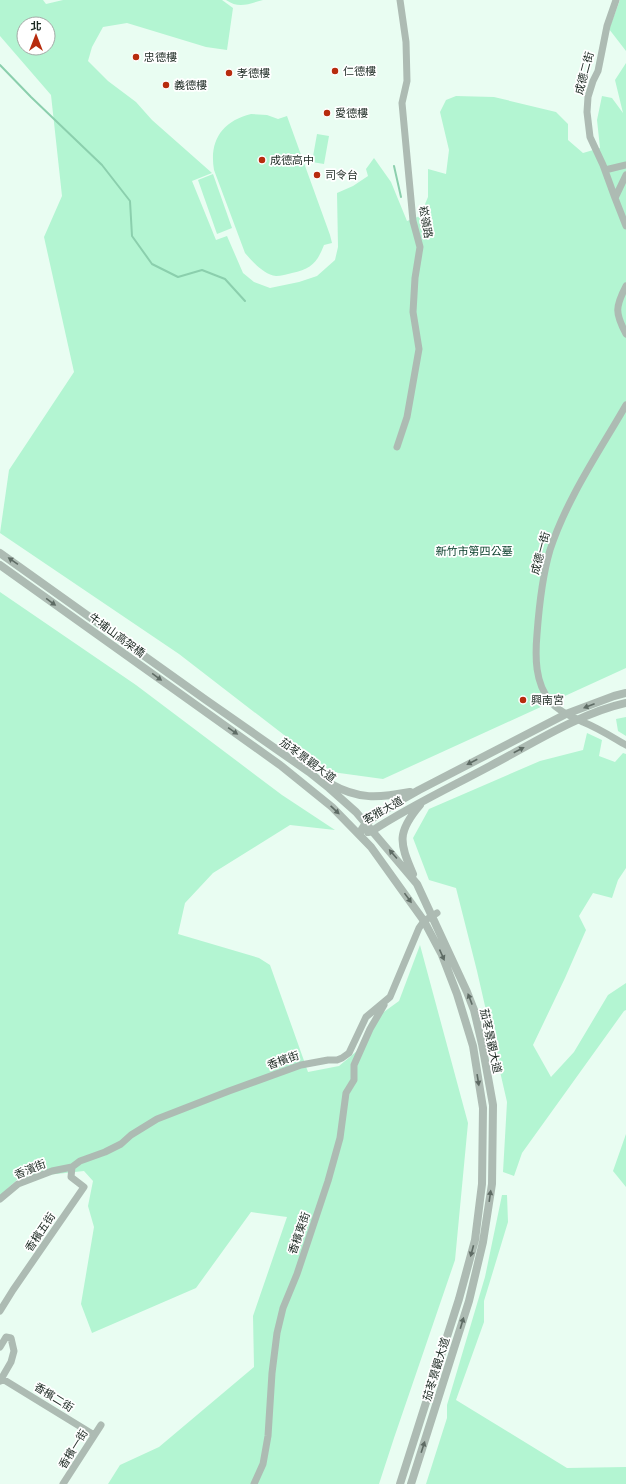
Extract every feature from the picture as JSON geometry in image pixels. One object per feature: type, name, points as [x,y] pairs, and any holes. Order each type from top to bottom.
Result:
[{"type":"street","name":"崧嶺路","points":[[397,446],[407,417],[419,349],[413,312],[415,278],[420,248],[413,221],[402,103],[407,81],[406,42],[400,0]]},
{"type":"street","name":"成德二街","points":[[614,198],[605,170],[590,137],[587,112],[588,97],[598,71],[607,26],[616,0]]},
{"type":"street","points":[[605,170],[626,165]]},
{"type":"street","points":[[626,175],[614,198],[626,226]]},
{"type":"street","points":[[626,286],[619,300],[617,316],[626,334]]},
{"type":"street","name":"成德一街","points":[[626,405],[566,511],[550,551],[543,586],[536,651],[538,674],[543,690],[550,701],[566,714],[626,745]]},
{"type":"street","name":"牛埔山高架橋","points":[[0,553],[206,700]]},
{"type":"street","name":"牛埔山高架橋","points":[[0,565],[201,708]]},
{"type":"street","name":"客雅大道","points":[[359,834],[366,823],[419,790],[566,714],[626,693]]},
{"type":"street","name":"茄苳景觀大道","points":[[206,700],[309,772],[329,788],[366,823],[417,884],[435,914],[474,1010],[493,1105],[492,1184],[483,1242],[469,1301],[411,1484]]},
{"type":"street","name":"客雅大道","points":[[359,834],[372,831],[402,812],[579,720],[626,703]]},
{"type":"street","name":"茄苳景觀大道","points":[[201,708],[280,765],[332,807],[371,847],[424,921],[442,955],[457,994],[473,1046],[483,1108],[482,1184],[475,1240],[459,1299],[400,1484]]},
{"type":"street","points":[[309,772],[337,788],[369,797],[381,797],[419,790]]},
{"type":"street","points":[[417,884],[404,854],[402,844],[403,831],[408,820],[423,801]]},
{"type":"street","points":[[424,921],[435,914]]},
{"type":"street","name":"香檳街","points":[[72,1167],[80,1161],[105,1152],[121,1144],[136,1132],[164,1116],[301,1065],[342,1058],[349,1053],[366,1017],[390,997],[424,921]]},
{"type":"street","name":"香檳東街","points":[[254,1484],[262,1464],[268,1436],[272,1373],[277,1333],[283,1308],[297,1274],[328,1181],[340,1138],[346,1093],[354,1080],[354,1065],[380,1012],[390,997]]},
{"type":"street","name":"香濱街","points":[[0,1199],[18,1184],[52,1171],[72,1167]]},
{"type":"street","name":"香檳五街","points":[[0,1311],[84,1187],[71,1177],[72,1167]]},
{"type":"street","points":[[0,1347],[6,1337],[11,1338],[14,1351],[11,1362],[1,1379]]},
{"type":"street","name":"香檳二街","points":[[1,1379],[94,1435]]},
{"type":"street","name":"香檳一街","points":[[63,1484],[101,1425]]},
{"type":"green space","name":"新竹市第四公墓","points":[[0,0],[43,0],[46,4],[63,0],[222,0],[233,8],[227,50],[206,47],[127,23],[103,27],[92,47],[88,61],[108,81],[136,102],[152,120],[212,173],[192,181],[216,240],[227,236],[243,273],[254,282],[270,288],[299,282],[317,276],[335,260],[338,247],[337,193],[353,186],[368,176],[366,169],[374,158],[391,182],[407,221],[420,216],[428,197],[428,169],[446,174],[449,150],[440,112],[446,100],[456,96],[494,97],[556,112],[568,124],[568,140],[583,153],[600,148],[597,120],[602,96],[612,98],[623,113],[615,80],[626,63],[626,668],[383,779],[332,772],[179,654],[0,533],[9,470],[74,372],[44,237],[62,196],[51,95],[17,56],[56,56],[56,16],[16,16],[16,55],[0,36]]},
{"type":"green space","points":[[226,0],[263,0],[239,5]]},
{"type":"green space","points":[[620,0],[626,0],[626,51],[609,29]]},
{"type":"green space","points":[[251,114],[267,115],[278,119],[287,116],[332,243],[324,245],[316,261],[309,267],[280,276],[267,273],[245,253],[214,170],[214,150],[216,141],[220,134],[225,127],[232,122]]},
{"type":"green space","points":[[317,134],[329,136],[324,164],[312,162]]},
{"type":"green space","points":[[213,174],[232,228],[217,234],[198,180]]},
{"type":"green space","points":[[0,592],[136,685],[282,795],[335,830],[290,825],[213,873],[185,903],[178,934],[259,958],[270,965],[308,1072],[339,1066],[357,1051],[370,1022],[399,1001],[420,945],[468,1123],[455,1260],[379,1484],[108,1484],[120,1465],[159,1447],[254,1367],[253,1316],[287,1217],[251,1212],[196,1288],[92,1333],[81,1304],[94,1227],[88,1206],[93,1181],[84,1171],[19,1178],[8,1188],[0,1199]]},
{"type":"green space","points":[[626,717],[626,736],[618,731],[616,719]]},
{"type":"green space","points":[[587,733],[602,740],[599,756],[615,762],[623,753],[626,754],[626,868],[618,880],[612,898],[593,893],[579,916],[586,930],[533,1045],[551,1077],[574,1052],[608,995],[626,983],[626,1010],[522,1153],[514,1176],[503,1172],[507,1102],[456,888],[429,880],[413,838],[429,809],[540,761],[583,750]]},
{"type":"green space","points":[[626,1134],[626,1187],[613,1171]]},
{"type":"green space","points":[[502,1195],[507,1195],[508,1222],[484,1301],[484,1322],[456,1400],[567,1468],[626,1467],[626,1484],[426,1484],[447,1418],[447,1405],[485,1277]]},
{"type":"waterway","points":[[0,65],[102,165],[130,201],[132,236],[152,264],[178,277],[202,270],[225,279],[245,301]]},
{"type":"waterway","points":[[394,166],[401,197]]},
{"type":"place","name":"忠德樓","points":[[136,57]]},
{"type":"place","name":"仁德樓","points":[[335,71]]},
{"type":"place","name":"孝德樓","points":[[229,73]]},
{"type":"place","name":"義德樓","points":[[166,85]]},
{"type":"place","name":"愛德樓","points":[[327,113]]},
{"type":"place","name":"成德高中","points":[[262,160]]},
{"type":"place","name":"司令台","points":[[317,175]]},
{"type":"place","name":"興南宮","points":[[523,700]]}]
